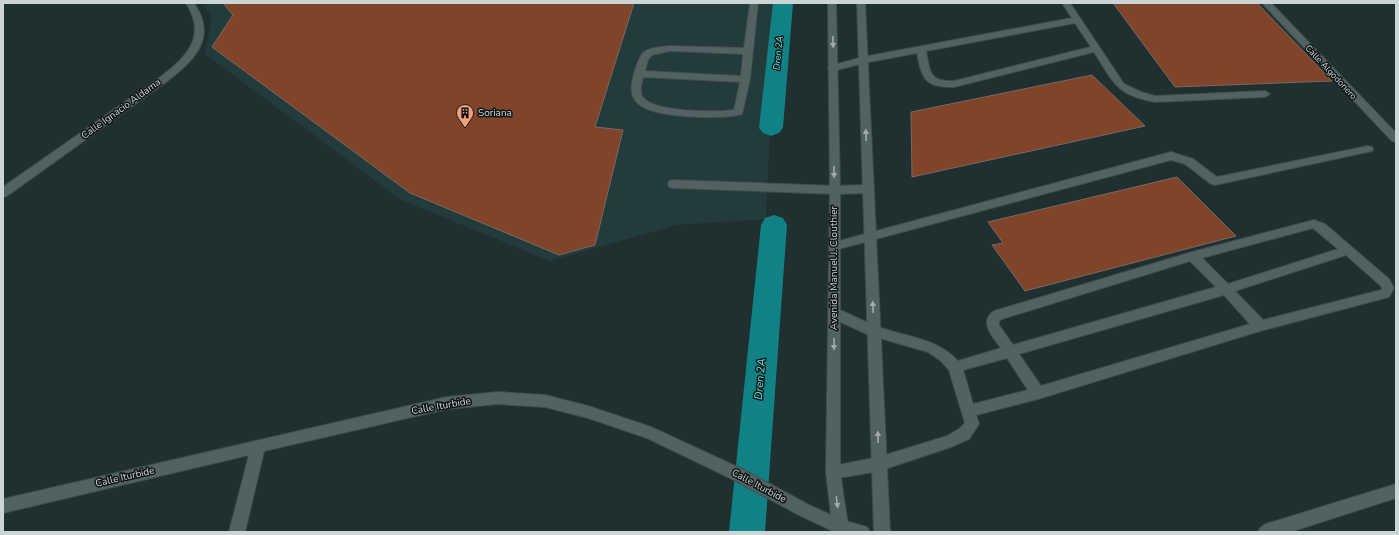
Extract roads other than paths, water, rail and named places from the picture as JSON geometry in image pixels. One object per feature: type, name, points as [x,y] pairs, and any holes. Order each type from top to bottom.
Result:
[{"type":"main road","name":"Calle Ignacio Aldama","points":[[3,193],[150,89],[193,54],[200,38],[199,24],[195,9],[190,3]]},
{"type":"main road","points":[[748,51],[659,50],[650,52],[644,56],[635,90],[638,97],[644,104],[657,109],[725,114],[738,112],[745,79],[754,3]]},
{"type":"main road","name":"Avenida Manuel J. Clouthier","points":[[832,3],[835,190],[833,472],[841,530]]},
{"type":"main road","points":[[861,3],[882,532]]},
{"type":"main road","points":[[1066,3],[1121,86],[1143,97],[1156,99],[1265,94]]},
{"type":"main road","name":"Calle Algodonero","points":[[1266,3],[1396,139]]},
{"type":"main road","points":[[833,68],[863,60],[1077,20]]},
{"type":"main road","points":[[921,50],[926,75],[932,82],[941,85],[954,84],[1096,49]]},
{"type":"main road","points":[[640,74],[745,79]]},
{"type":"main road","points":[[835,246],[1170,156],[1180,157],[1187,160],[1215,181],[1368,149]]},
{"type":"main road","points":[[673,184],[835,190],[868,189]]},
{"type":"main road","points":[[970,411],[1038,393],[1260,326],[1386,294],[1388,288],[1385,282],[1348,250],[1321,227],[1314,224],[1192,256],[994,317],[992,321],[993,326],[1038,393]]},
{"type":"main road","points":[[955,366],[1226,289],[1348,250]]},
{"type":"main road","points":[[1192,256],[1226,289],[1260,326]]},
{"type":"main road","points":[[833,472],[879,464],[951,441],[964,434],[972,424],[970,411],[955,366],[946,357],[932,348],[874,331],[834,313]]},
{"type":"main road","name":"Calle Iturbide","points":[[3,506],[447,403],[498,398],[545,402],[588,412],[650,433],[739,475],[841,530],[862,532]]},
{"type":"main road","points":[[237,532],[258,446]]},
{"type":"main road","points":[[1266,532],[1396,491]]},
{"type":"waterway","name":"Dren 2A","points":[[771,128],[783,3]]},
{"type":"waterway","name":"Dren 2A","points":[[747,532],[774,225]]},
{"type":"place","name":"Soriana","points":[[465,128]]}]
